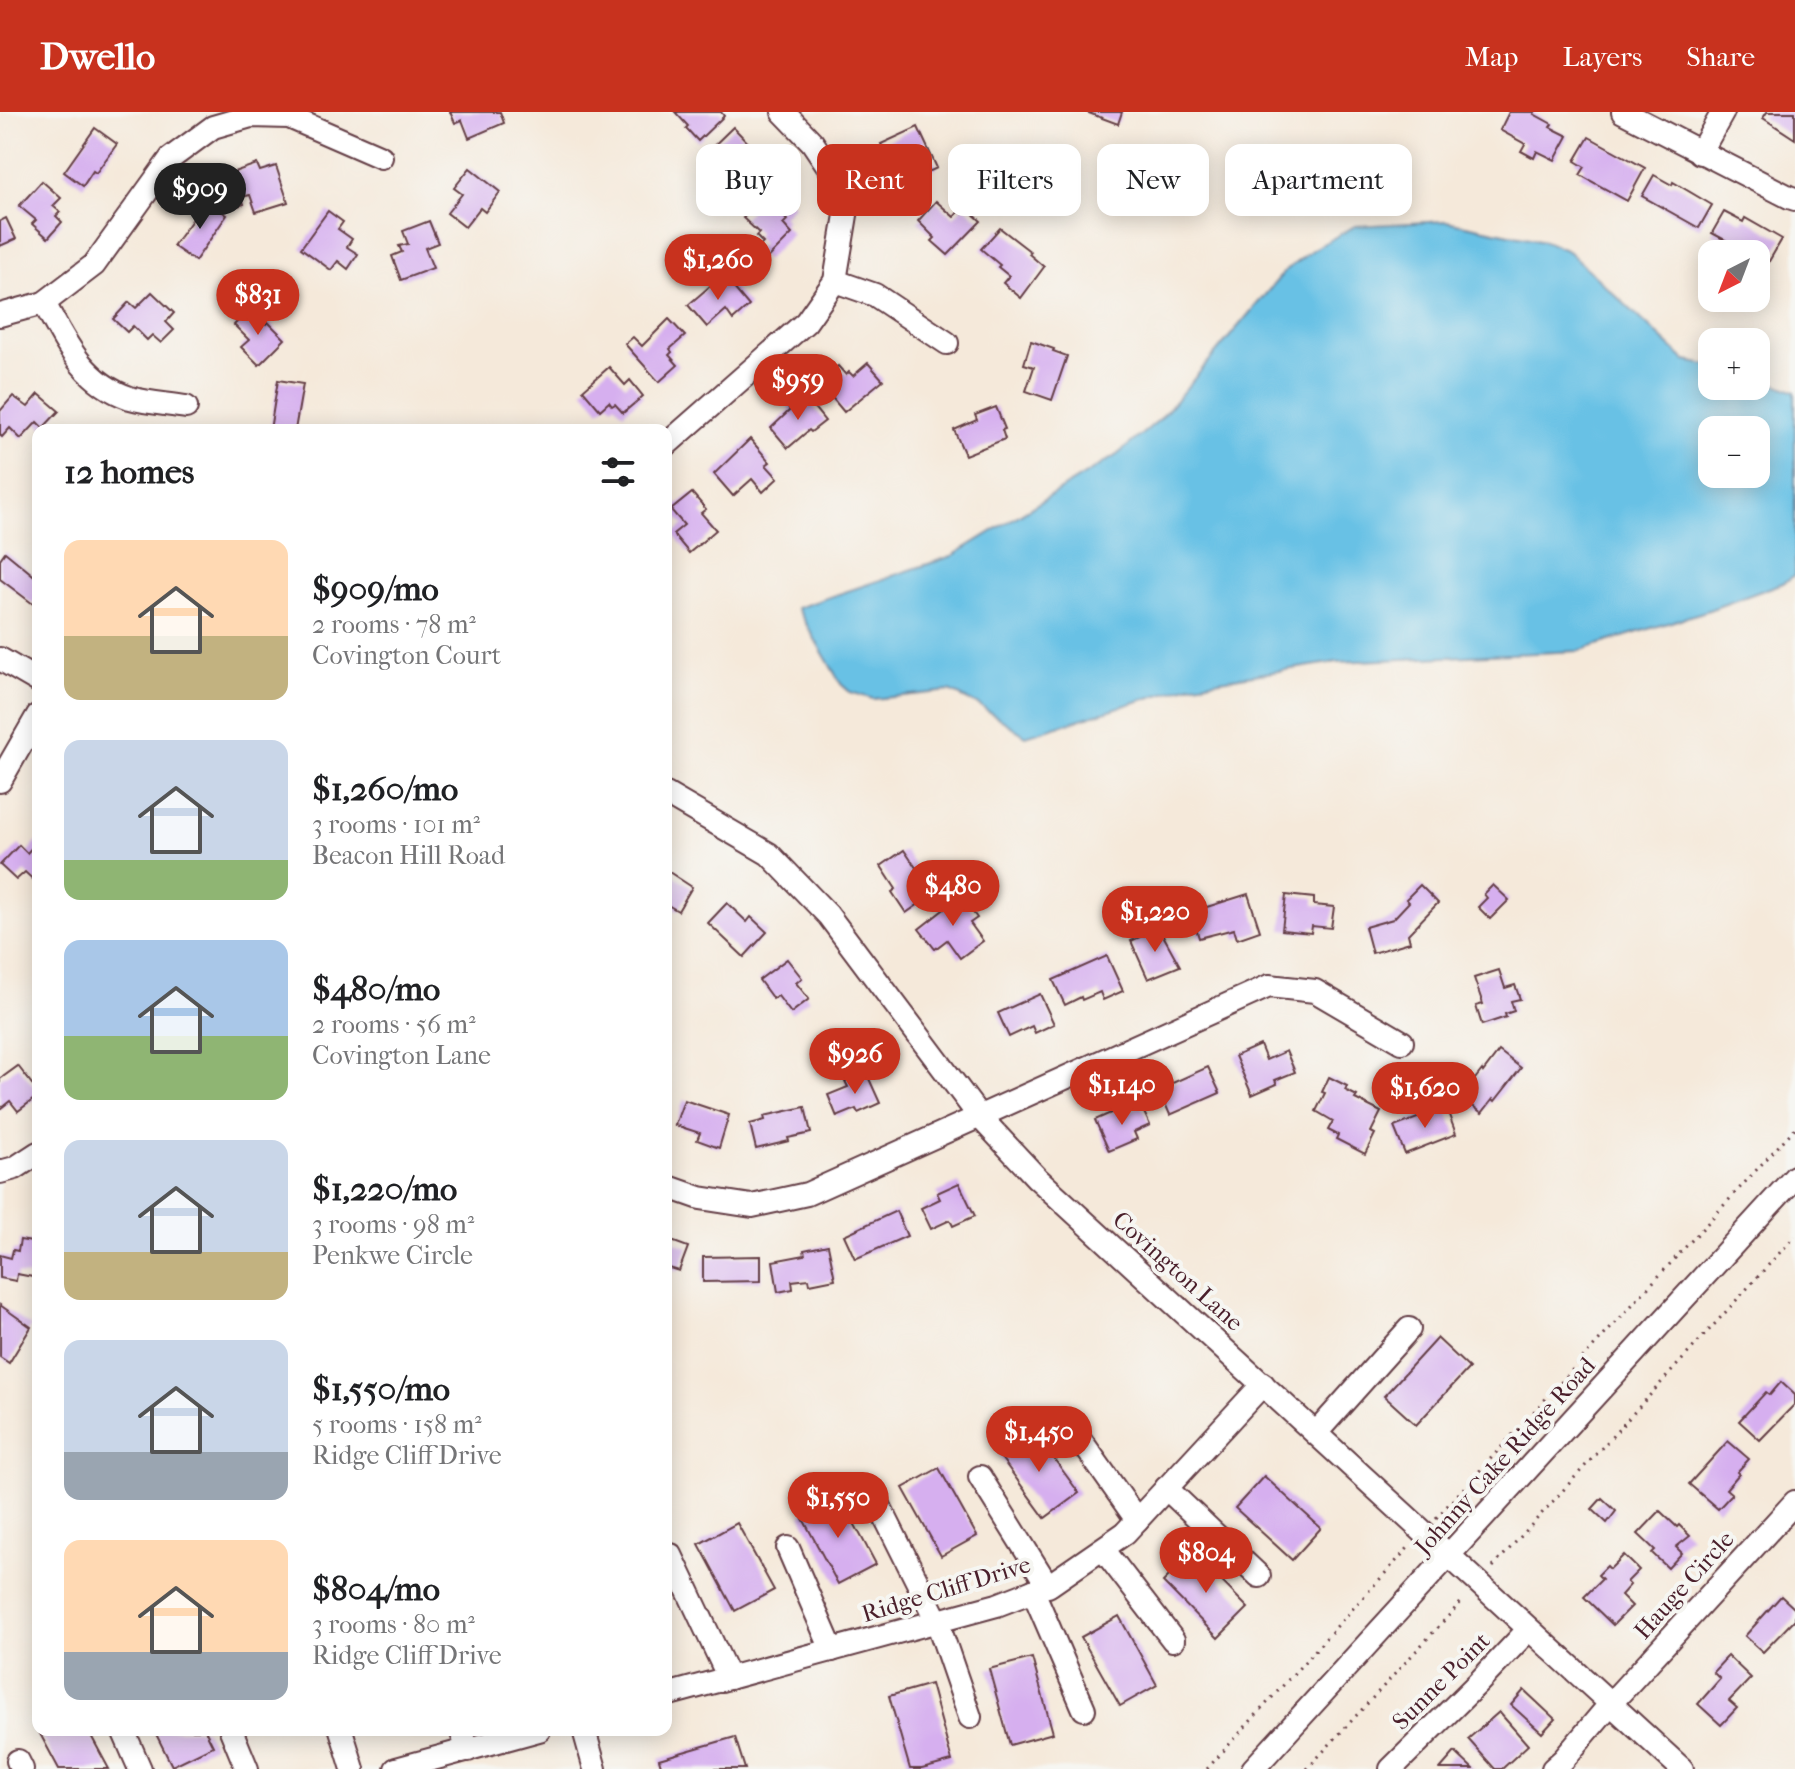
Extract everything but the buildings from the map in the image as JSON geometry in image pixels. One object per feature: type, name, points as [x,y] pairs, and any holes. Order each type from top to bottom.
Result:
[{"type":"street","points":[[672,440],[806,322],[835,281],[849,197],[812,142],[783,112]]},
{"type":"street","points":[[1623,112],[1795,199]]},
{"type":"street","points":[[1700,153],[1723,112]]},
{"type":"street","points":[[0,315],[44,303],[94,265],[171,158],[213,127],[251,116],[289,117],[381,157]]},
{"type":"street","points":[[835,281],[875,295],[947,343]]},
{"type":"street","points":[[44,303],[73,356],[97,382],[130,398],[186,407]]},
{"type":"street","points":[[0,659],[32,678]]},
{"type":"street","points":[[0,781],[32,725]]},
{"type":"street","name":"Covington Lane","points":[[672,797],[769,854],[828,915],[979,1116],[1037,1178],[1682,1769]]},
{"type":"street","points":[[672,1188],[700,1198],[752,1206],[807,1194],[1269,986],[1315,991],[1402,1042]]},
{"type":"street","points":[[0,1172],[15,1168],[32,1157]]},
{"type":"street","name":"Johnny Cake Ridge Road","points":[[1253,1769],[1795,1177]]},
{"type":"street","points":[[1316,1433],[1409,1329]]},
{"type":"street","name":"Ridge Cliff Drive","points":[[672,1693],[997,1605],[1040,1588],[1125,1533],[1263,1384]]},
{"type":"street","points":[[1070,1425],[1137,1520]]},
{"type":"street","points":[[980,1477],[1040,1588],[1084,1709]]},
{"type":"street","points":[[1166,1488],[1259,1576]]},
{"type":"street","points":[[877,1501],[937,1621],[970,1717]]},
{"type":"street","name":"Hauge Circle","points":[[1553,1769],[1795,1502]]},
{"type":"street","points":[[788,1548],[832,1650]]},
{"type":"street","points":[[1103,1549],[1173,1640]]},
{"type":"street","points":[[672,1557],[729,1678]]},
{"type":"street","name":"Sunne Point","points":[[1391,1769],[1528,1630]]},
{"type":"street","points":[[126,1736],[140,1769]]},
{"type":"street","points":[[233,1736],[247,1769]]},
{"type":"street","points":[[343,1736],[353,1769]]},
{"type":"street","points":[[410,1767],[464,1740],[494,1736]]},
{"type":"street","points":[[586,1736],[595,1769]]},
{"type":"path","points":[[1207,1769],[1795,1128]]},
{"type":"path","points":[[1307,1769],[1795,1236]]},
{"type":"water","points":[[1446,221],[1544,241],[1568,251],[1686,361],[1698,363],[1698,400],[1770,400],[1770,381],[1795,392],[1795,575],[1783,583],[1706,611],[1578,651],[1337,662],[1194,684],[1026,736],[979,705],[950,691],[873,699],[850,692],[841,684],[797,608],[952,556],[1117,455],[1161,418],[1285,271],[1314,249],[1355,226]]}]
